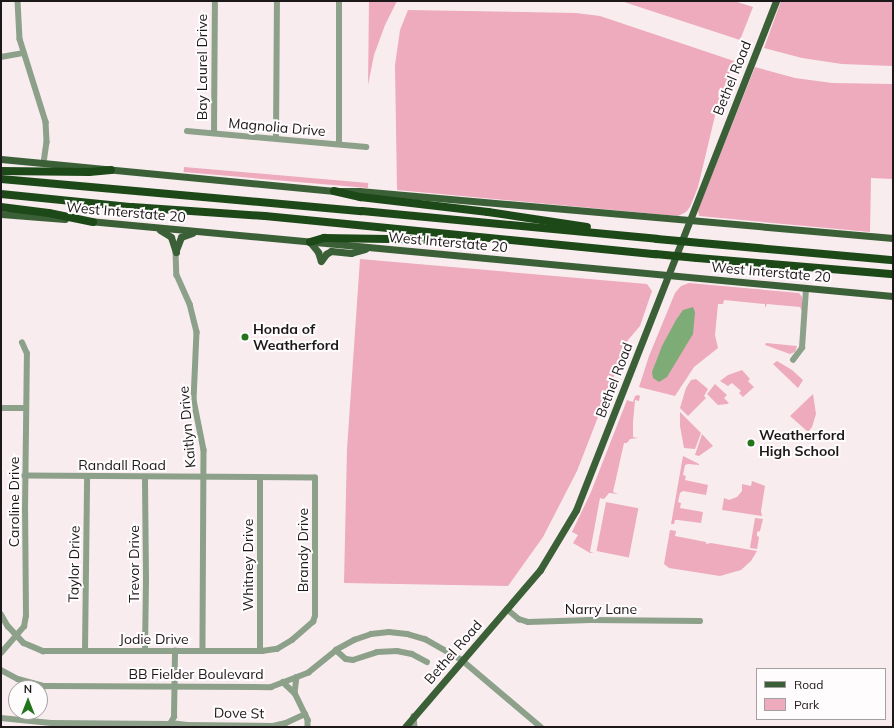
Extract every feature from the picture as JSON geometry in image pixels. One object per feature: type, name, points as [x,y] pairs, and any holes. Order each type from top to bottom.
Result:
[{"type":"highway","points":[[1,171],[89,172],[112,170]]},
{"type":"highway","points":[[1,179],[893,260]]},
{"type":"highway","points":[[334,191],[360,197],[549,221],[590,228],[605,234]]},
{"type":"highway","points":[[1,194],[264,216],[697,258],[893,274]]},
{"type":"highway","points":[[1,207],[49,213],[93,222]]},
{"type":"highway","points":[[310,242],[324,238],[392,238],[471,241],[485,238]]},
{"type":"main road","name":"Bethel Road","points":[[405,727],[540,570],[576,510],[776,1]]},
{"type":"main road","points":[[1,159],[334,191],[359,191],[893,238]]},
{"type":"main road","name":"West Interstate 20","points":[[1,214],[893,296]]},
{"type":"main road","name":"Kaitlyn Drive","points":[[150,227],[164,232],[172,237],[176,252]]},
{"type":"main road","name":"Kaitlyn Drive","points":[[176,252],[181,237],[186,234],[200,232]]},
{"type":"main road","points":[[310,242],[318,252],[321,261],[326,254],[331,251],[351,253],[370,248]]},
{"type":"street","points":[[18,1],[18,25],[24,53],[46,122],[47,142],[44,163]]},
{"type":"street","name":"Bay Laurel Drive","points":[[214,133],[215,1]]},
{"type":"street","points":[[276,138],[277,1]]},
{"type":"street","points":[[338,144],[339,1]]},
{"type":"street","points":[[1,57],[24,53]]},
{"type":"street","name":"Magnolia Drive","points":[[187,131],[366,147]]},
{"type":"street","name":"Kaitlyn Drive","points":[[176,252],[177,275],[190,304],[197,332],[194,400],[204,450],[203,651]]},
{"type":"street","points":[[793,360],[802,348],[806,289]]},
{"type":"street","name":"Caroline Drive","points":[[1,653],[24,627],[26,616],[25,476],[27,354],[22,343]]},
{"type":"street","points":[[1,408],[26,408]]},
{"type":"street","name":"Randall Road","points":[[25,476],[315,478]]},
{"type":"street","name":"Taylor Drive","points":[[85,651],[87,477]]},
{"type":"street","name":"Trevor Drive","points":[[145,478],[145,651]]},
{"type":"street","name":"Whitney Drive","points":[[260,478],[260,651]]},
{"type":"street","name":"Brandy Drive","points":[[313,622],[315,616],[315,478]]},
{"type":"street","name":"Narry Lane","points":[[507,608],[519,619],[528,622],[591,620],[700,621]]},
{"type":"street","name":"Jodie Drive","points":[[1,614],[16,636],[24,642],[43,651],[260,651],[277,649],[292,640],[313,622]]},
{"type":"street","name":"BB Fielder Boulevard","points":[[1,670],[18,679],[44,686],[270,687],[308,673],[336,650],[354,640],[371,634],[389,632],[408,634],[425,638],[462,660],[542,727]]},
{"type":"street","points":[[336,650],[346,659],[353,660],[377,652],[397,650],[412,654],[427,662]]},
{"type":"street","points":[[171,723],[174,717],[174,651]]},
{"type":"street","points":[[295,693],[297,677]]},
{"type":"street","points":[[283,682],[295,693],[305,714],[308,727]]},
{"type":"street","name":"Dove St","points":[[1,718],[27,724],[85,725],[171,723],[187,726],[273,726],[286,723],[305,714]]},
{"type":"street","points":[[414,716],[415,727]]},
{"type":"green space","points":[[369,1],[397,1],[385,25],[374,55],[368,85]]},
{"type":"green space","points":[[621,1],[734,1],[753,7],[740,40]]},
{"type":"green space","points":[[781,1],[893,1],[893,66],[842,64],[802,58],[764,48]]},
{"type":"green space","points":[[408,10],[576,13],[600,16],[734,61],[718,103],[698,187],[690,207],[686,212],[678,216],[397,190],[395,65],[400,30]]},
{"type":"green space","points":[[755,67],[795,78],[832,83],[893,84],[893,179],[871,178],[870,232],[699,216],[698,210]]},
{"type":"green space","points":[[184,167],[368,183],[368,188],[184,172]]},
{"type":"green space","points":[[360,259],[647,284],[652,291],[640,326],[628,340],[577,471],[543,537],[508,586],[344,583],[347,449]]},
{"type":"green space","points":[[689,283],[799,293],[802,297],[802,311],[800,307],[767,304],[765,308],[765,304],[724,300],[723,304],[718,304],[715,335],[718,348],[694,367],[675,396],[639,387],[649,356],[675,293],[681,286]]},
{"type":"green space","points":[[766,343],[797,346],[795,352],[790,354],[765,345]]},
{"type":"green space","points":[[777,361],[792,370],[803,380],[798,388],[773,364]]},
{"type":"green space","points":[[742,370],[750,379],[748,381],[754,387],[743,397],[739,393],[741,391],[732,383],[728,386],[720,381],[728,375]]},
{"type":"green space","points":[[696,379],[708,389],[704,396],[706,398],[688,416],[680,408],[686,388],[691,380]]},
{"type":"green space","points":[[715,384],[727,395],[724,398],[729,403],[718,405],[707,394]]},
{"type":"green space","points":[[813,394],[816,414],[812,427],[808,432],[790,416]]},
{"type":"green space","points":[[635,396],[640,396],[639,401],[635,400],[633,437],[638,438],[630,439],[627,443],[624,443],[613,492],[618,494],[609,493],[604,499],[600,498],[590,552],[594,553],[590,553],[573,543],[578,535],[572,532],[591,492],[627,400],[633,402]]},
{"type":"green space","points":[[680,412],[701,433],[695,449],[684,448],[680,426]]},
{"type":"green space","points":[[702,434],[713,446],[699,456],[695,455]]},
{"type":"green space","points":[[683,456],[699,464],[685,465],[683,475],[686,476],[685,480],[708,485],[706,495],[683,491],[680,493],[678,502],[681,503],[680,508],[703,512],[701,523],[675,520],[674,524],[671,524]]},
{"type":"green space","points":[[752,481],[765,486],[761,511],[762,516],[722,510],[724,498],[729,500],[737,497],[742,491],[742,484],[751,486]]},
{"type":"green space","points":[[606,502],[638,508],[629,557],[596,551]]},
{"type":"green space","points":[[755,518],[763,519],[760,531],[757,532],[757,536],[759,537],[757,549],[750,548]]},
{"type":"green space","points":[[670,530],[676,531],[675,536],[706,542],[706,544],[711,543],[757,551],[751,561],[741,570],[720,576],[669,568],[664,564]]},
{"type":"shaded area","points":[[693,307],[695,312],[693,334],[667,377],[659,382],[653,378],[652,372],[662,346],[683,310]]},
{"type":"place","name":"Honda of Weatherford","points":[[245,337]]},
{"type":"place","name":"Weatherford High School","points":[[751,443]]}]
